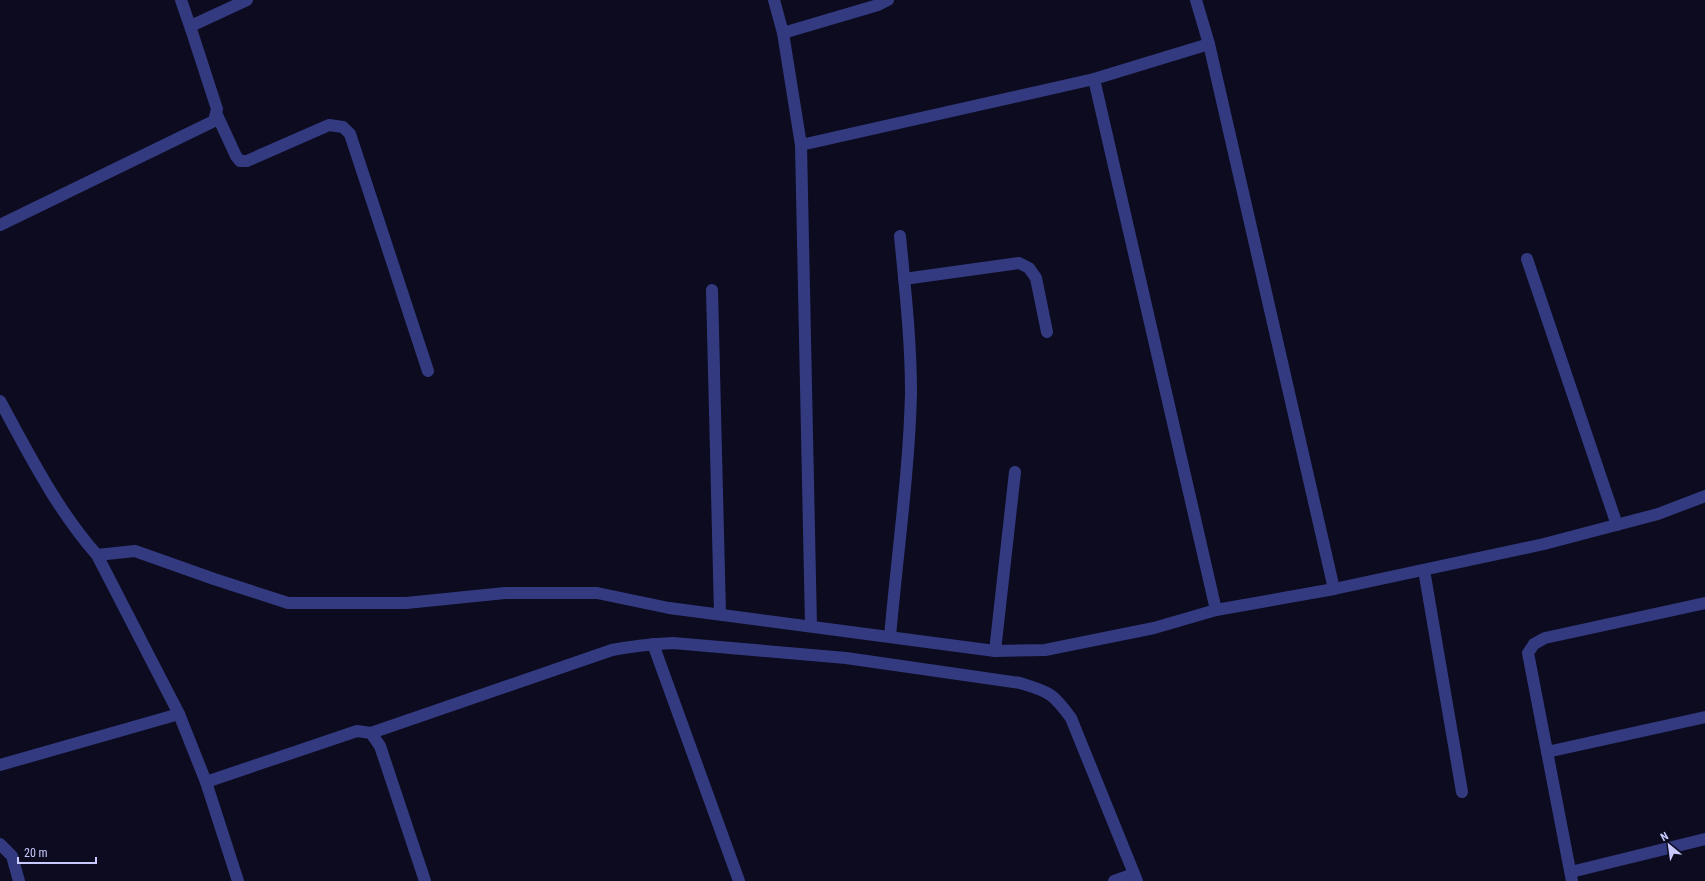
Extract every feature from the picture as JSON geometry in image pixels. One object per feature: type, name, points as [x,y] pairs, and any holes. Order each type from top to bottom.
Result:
[{"type":"street","points":[[181,0],[217,109],[217,115],[236,156],[240,161],[248,160],[329,125],[344,127],[350,134],[428,371]]},
{"type":"street","points":[[191,29],[193,25],[247,0]]},
{"type":"street","points":[[774,0],[783,33],[801,145],[811,626]]},
{"type":"street","points":[[783,33],[878,5],[888,0]]},
{"type":"street","points":[[1196,0],[1209,44],[1334,589]]},
{"type":"street","points":[[801,145],[1094,78],[1209,44]]},
{"type":"street","points":[[1094,78],[1216,610]]},
{"type":"street","points":[[0,225],[214,121],[217,115]]},
{"type":"street","points":[[890,637],[911,393],[910,330],[900,236]]},
{"type":"street","points":[[1526,259],[1617,525]]},
{"type":"street","points":[[904,278],[1019,263],[1029,268],[1036,278],[1047,332]]},
{"type":"street","points":[[712,290],[720,614]]},
{"type":"street","points":[[0,401],[41,475],[74,527],[97,555],[179,714],[206,782],[238,881]]},
{"type":"street","points":[[995,651],[1015,472]]},
{"type":"street","points":[[97,555],[135,551],[288,603],[406,603],[505,593],[597,593],[670,608],[995,651],[1045,650],[1154,628],[1216,610],[1334,589],[1544,544],[1658,514],[1705,496]]},
{"type":"street","points":[[1424,570],[1462,792]]},
{"type":"street","points":[[1705,603],[1544,638],[1534,644],[1528,653],[1572,877],[1705,839]]},
{"type":"street","points":[[206,782],[357,731],[370,733],[612,650],[635,645],[673,643],[846,658],[1020,683],[1047,691],[1058,700],[1071,718],[1136,878],[1114,881]]},
{"type":"street","points":[[653,644],[739,881]]},
{"type":"street","points":[[0,764],[179,714]]},
{"type":"street","points":[[1547,752],[1705,717]]},
{"type":"street","points":[[370,733],[380,746],[425,881]]},
{"type":"street","points":[[0,844],[12,856],[19,881]]}]
